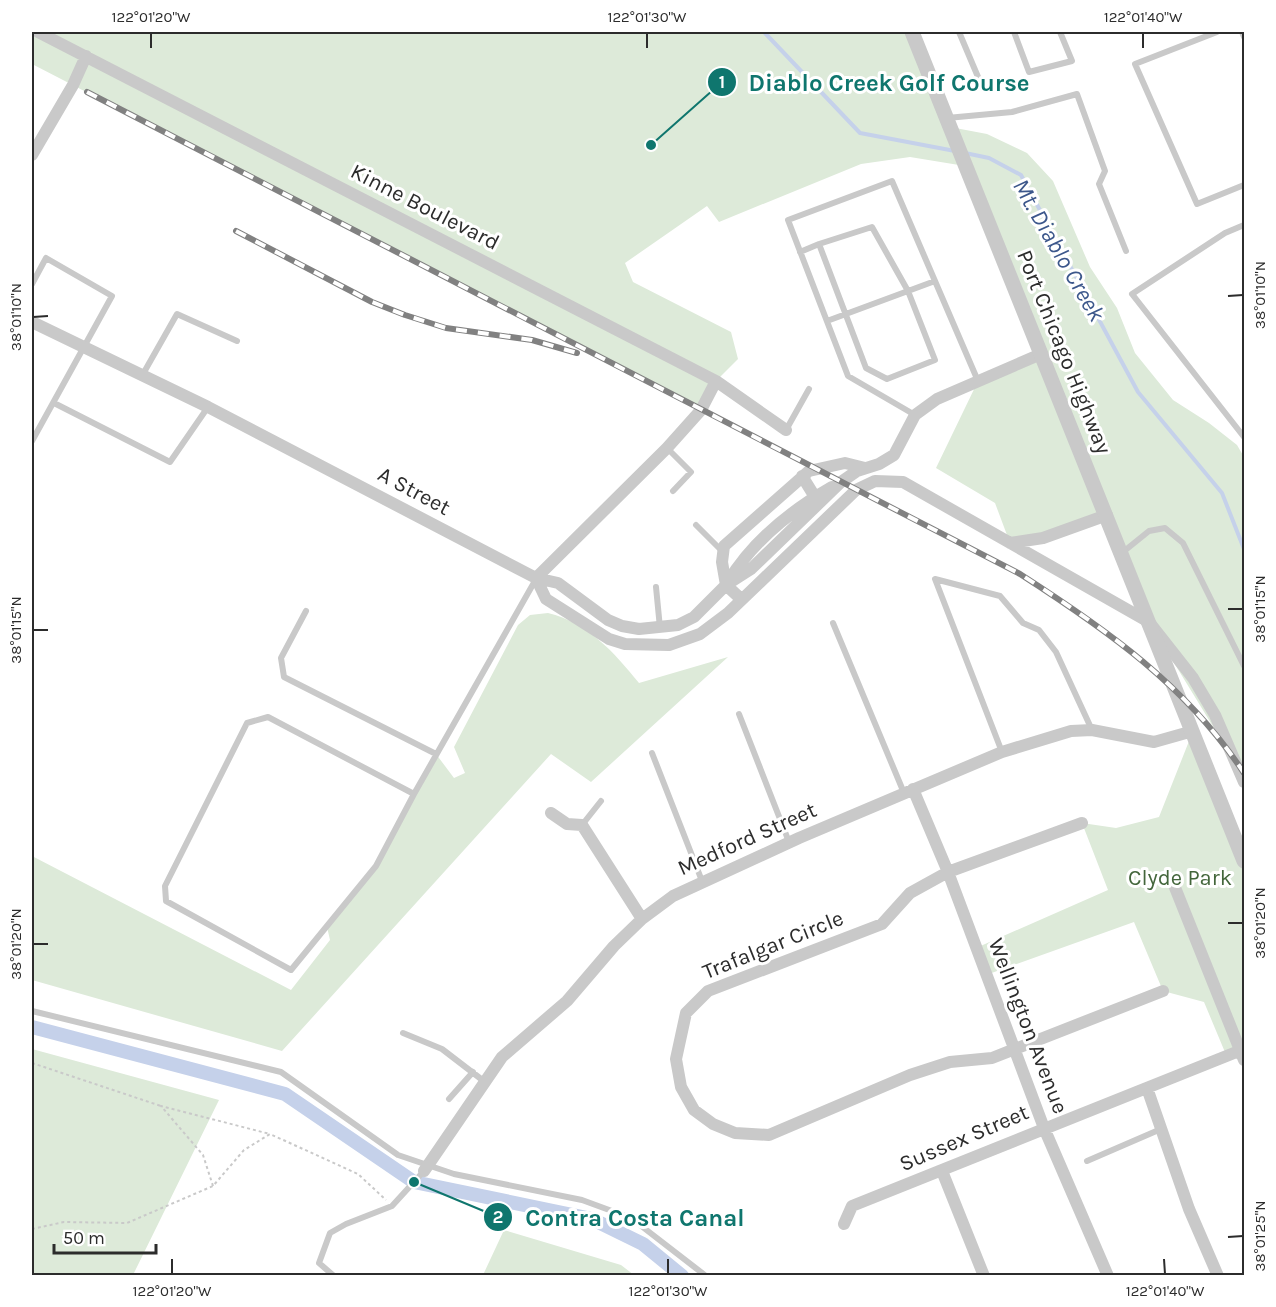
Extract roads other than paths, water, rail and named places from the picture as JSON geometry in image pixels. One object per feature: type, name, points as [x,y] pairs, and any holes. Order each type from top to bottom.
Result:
[{"type":"street","name":"Kinne Boulevard","points":[[38,32],[716,381],[786,430]]},
{"type":"street","name":"Port Chicago Highway","points":[[912,32],[1123,552],[1245,861]]},
{"type":"street","points":[[32,155],[73,85],[86,56]]},
{"type":"street","name":"A Street","points":[[32,322],[208,407],[536,578],[558,583],[608,620],[622,626],[639,629],[678,625],[694,617],[726,585],[751,569],[821,496],[841,482],[894,455],[915,415]]},
{"type":"street","points":[[915,415],[937,399],[1041,354]]},
{"type":"street","points":[[716,381],[700,410],[667,448],[536,578],[546,599],[590,629],[625,644],[660,646],[700,634],[741,599],[856,490],[875,481],[893,480],[903,482],[1149,622]]},
{"type":"street","points":[[741,599],[726,585],[722,550],[724,546],[802,476],[827,465],[845,464],[866,468]]},
{"type":"street","points":[[802,476],[821,496],[837,506]]},
{"type":"street","points":[[1010,543],[1043,538],[1107,515]]},
{"type":"street","name":"Port Chicago Highway","points":[[1149,622],[1193,678],[1215,715],[1245,782]]},
{"type":"street","name":"Medford Street","points":[[426,1168],[502,1057],[567,1001],[614,946],[642,919],[673,896],[789,842],[1002,752],[1071,731],[1092,730],[1154,742],[1193,731]]},
{"type":"street","name":"Wellington Avenue","points":[[908,791],[948,872],[1044,1128],[1108,1275]]},
{"type":"street","points":[[551,813],[567,824],[582,825],[642,919]]},
{"type":"street","name":"Trafalgar Circle","points":[[1082,823],[948,872],[910,893],[882,924],[708,991],[686,1013],[676,1059],[681,1087],[694,1110],[713,1124],[735,1133],[769,1135],[910,1075],[950,1062],[993,1058],[1163,991]]},
{"type":"street","points":[[1174,885],[1243,1054]]},
{"type":"street","name":"Sussex Street","points":[[844,1224],[852,1206],[1044,1128],[1243,1054]]},
{"type":"street","points":[[1147,1088],[1189,1209],[1218,1275]]},
{"type":"street","points":[[942,1171],[984,1275]]},
{"type":"lane","points":[[959,32],[981,84]]},
{"type":"lane","points":[[1014,32],[1029,72],[1072,61],[1060,32]]},
{"type":"lane","points":[[1217,32],[1135,64],[1197,204],[1245,185]]},
{"type":"lane","points":[[1242,32],[1245,37]]},
{"type":"lane","points":[[947,118],[1012,112],[1077,94],[1106,171],[1098,184],[1126,251]]},
{"type":"lane","points":[[915,415],[848,376],[788,220],[892,181],[978,381]]},
{"type":"lane","points":[[1245,225],[1225,233],[1132,294],[1245,437]]},
{"type":"lane","points":[[800,252],[819,244],[872,227],[908,291],[935,360],[887,379],[866,368],[819,244]]},
{"type":"lane","points":[[32,284],[46,258],[112,296],[86,347],[32,441]]},
{"type":"lane","points":[[827,321],[935,281]]},
{"type":"lane","points":[[143,374],[177,314],[237,341]]},
{"type":"lane","points":[[786,430],[809,389]]},
{"type":"lane","points":[[54,403],[170,462],[208,407]]},
{"type":"lane","points":[[667,448],[691,472],[673,491]]},
{"type":"lane","points":[[696,525],[722,550]]},
{"type":"lane","points":[[1123,552],[1149,531],[1165,528],[1183,543],[1245,666]]},
{"type":"lane","points":[[414,794],[268,717],[247,723],[165,886],[166,901],[291,969],[376,866],[436,754],[536,578]]},
{"type":"lane","points":[[1002,752],[935,579],[1000,596],[1023,622],[1039,630],[1056,652],[1092,730]]},
{"type":"lane","points":[[656,587],[660,628]]},
{"type":"lane","points":[[306,611],[282,658],[284,676],[436,754]]},
{"type":"lane","points":[[832,623],[908,791]]},
{"type":"lane","points":[[739,714],[789,842]]},
{"type":"lane","points":[[652,753],[702,881]]},
{"type":"lane","points":[[582,825],[601,801]]},
{"type":"lane","points":[[32,1011],[281,1072],[398,1155],[426,1168],[582,1200],[630,1218],[706,1275]]},
{"type":"lane","points":[[403,1033],[442,1049],[485,1082]]},
{"type":"lane","points":[[449,1099],[472,1072]]},
{"type":"lane","points":[[1087,1161],[1161,1129]]},
{"type":"lane","points":[[334,1275],[319,1263],[330,1233],[346,1224],[392,1206],[426,1168]]},
{"type":"waterway","name":"Mt. Diablo Creek","points":[[764,32],[860,133],[955,151]]},
{"type":"waterway","name":"Mt. Diablo Creek","points":[[965,153],[989,158],[1021,175],[1138,392],[1222,493],[1244,549]]},
{"type":"waterway","points":[[32,1027],[285,1094],[414,1182],[592,1219],[643,1244],[682,1276]]},
{"type":"railway","points":[[87,92],[1020,574],[1114,638],[1171,686],[1221,741],[1244,773]]},
{"type":"railway","points":[[236,231],[372,302],[405,315],[446,328],[532,340],[577,353]]},
{"type":"place","name":"Diablo Creek Golf Course","points":[[651,145]]},
{"type":"place","name":"Contra Costa Canal","points":[[414,1182]]},
{"type":"park label","name":"Clyde Park","points":[[1180,878]]}]
